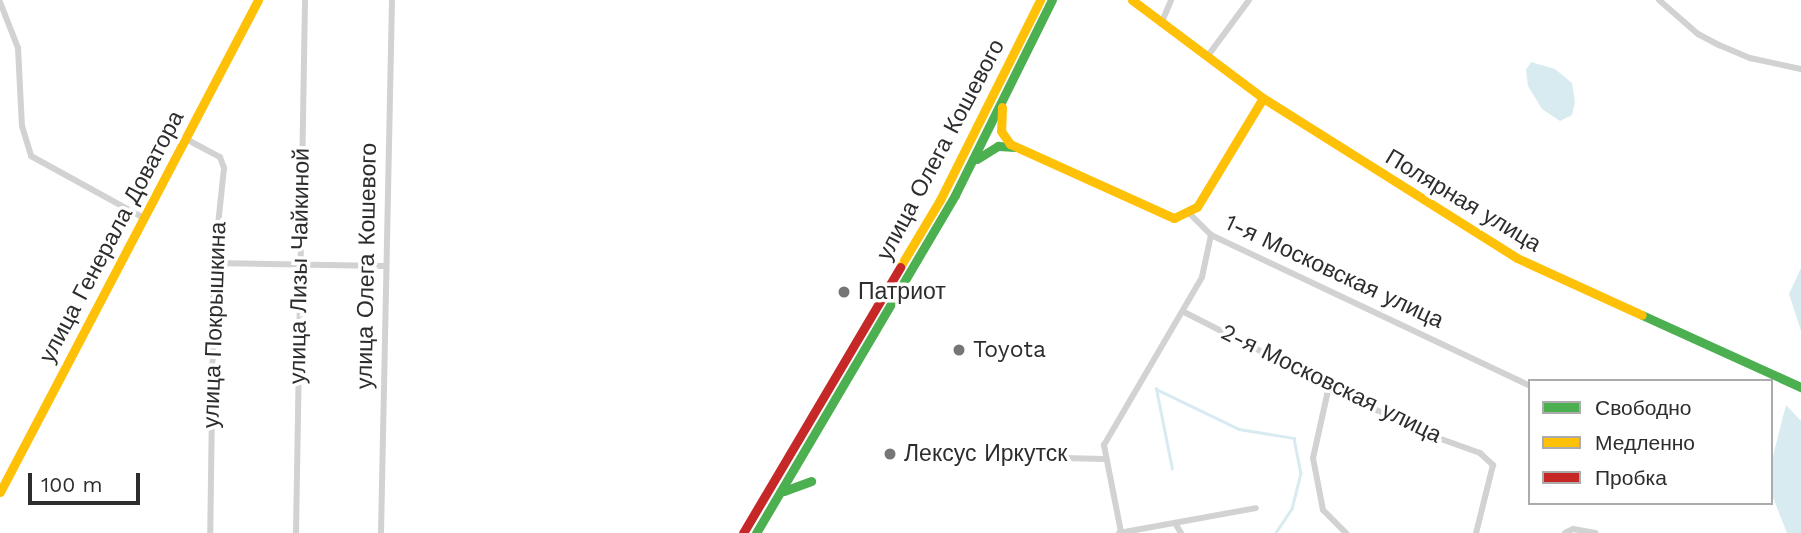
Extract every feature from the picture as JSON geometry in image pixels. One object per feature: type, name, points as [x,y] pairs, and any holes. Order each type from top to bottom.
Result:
[{"type":"main road","name":"улица Генерала Доватора","points":[[0,492],[258,0]]},
{"type":"main road","name":"улица Олега Кошевого","points":[[743,533],[940,200],[991,103],[1040,0]]},
{"type":"main road","name":"улица Олега Кошевого","points":[[756,533],[972,164],[1052,0]]},
{"type":"main road","name":"Полярная улица","points":[[1132,0],[1206,59],[1263,98],[1517,258],[1801,387]]},
{"type":"main road","points":[[1002,107],[1001,131],[1015,147],[1163,216],[1190,214],[1263,98]]},
{"type":"main road","points":[[972,164],[993,148],[1015,147]]},
{"type":"main road","points":[[774,503],[793,484],[811,481]]},
{"type":"street","name":"улица Лизы Чайкиной","points":[[296,533],[304,0]]},
{"type":"street","name":"улица Олега Кошевого","points":[[382,533],[392,0]]},
{"type":"street","points":[[1161,24],[1171,0]]},
{"type":"street","points":[[1206,59],[1249,0]]},
{"type":"street","points":[[1659,0],[1698,34],[1719,45],[1750,58],[1801,69]]},
{"type":"street","points":[[0,2],[18,48],[22,126],[31,156],[144,218]]},
{"type":"street","name":"улица Покрышкина","points":[[186,139],[223,163],[214,262],[210,533]]},
{"type":"street","name":"1-я Московская улица","points":[[1190,214],[1211,235],[1528,385]]},
{"type":"street","points":[[1211,235],[1202,277],[1104,445],[1104,459],[1120,533],[1256,508]]},
{"type":"street","points":[[214,262],[385,266]]},
{"type":"street","name":"2-я Московская улица","points":[[1184,312],[1416,430],[1480,453],[1493,465],[1476,533]]},
{"type":"street","points":[[1329,386],[1313,458],[1322,510],[1346,533]]},
{"type":"street","points":[[1064,458],[1104,459]]},
{"type":"street","points":[[1175,523],[1181,533]]},
{"type":"street","points":[[1566,533],[1573,529],[1596,533]]},
{"type":"shaded area","points":[[1531,62],[1555,69],[1572,83],[1575,102],[1572,115],[1560,121],[1542,109],[1528,86],[1526,70]]},
{"type":"shaded area","points":[[1801,268],[1801,331],[1789,294]]},
{"type":"shaded area","points":[[1786,405],[1801,421],[1801,533],[1787,533],[1773,498],[1773,456]]},
{"type":"waterway","points":[[1172,469],[1156,389],[1239,429],[1294,438],[1301,473],[1292,509],[1276,533]]},
{"type":"traffic: fast","points":[[756,533],[955,195],[1052,0]]},
{"type":"traffic: fast","points":[[977,159],[998,146],[1015,147]]},
{"type":"traffic: fast","points":[[1642,315],[1801,387]]},
{"type":"traffic: fast","points":[[784,491],[811,481]]},
{"type":"traffic: slow","points":[[0,492],[258,0]]},
{"type":"traffic: slow","points":[[900,267],[940,200],[1040,0]]},
{"type":"traffic: slow","points":[[1132,0],[1263,98],[1517,258],[1642,315]]},
{"type":"traffic: slow","points":[[1002,107],[1001,131],[1010,144],[1174,218],[1197,207],[1263,98]]},
{"type":"traffic: jam","points":[[743,533],[900,267]]},
{"type":"place","name":"Патриот","points":[[844,292]]},
{"type":"place","name":"Toyota","points":[[959,350]]},
{"type":"place","name":"Лексус Иркутск","points":[[890,454]]}]
